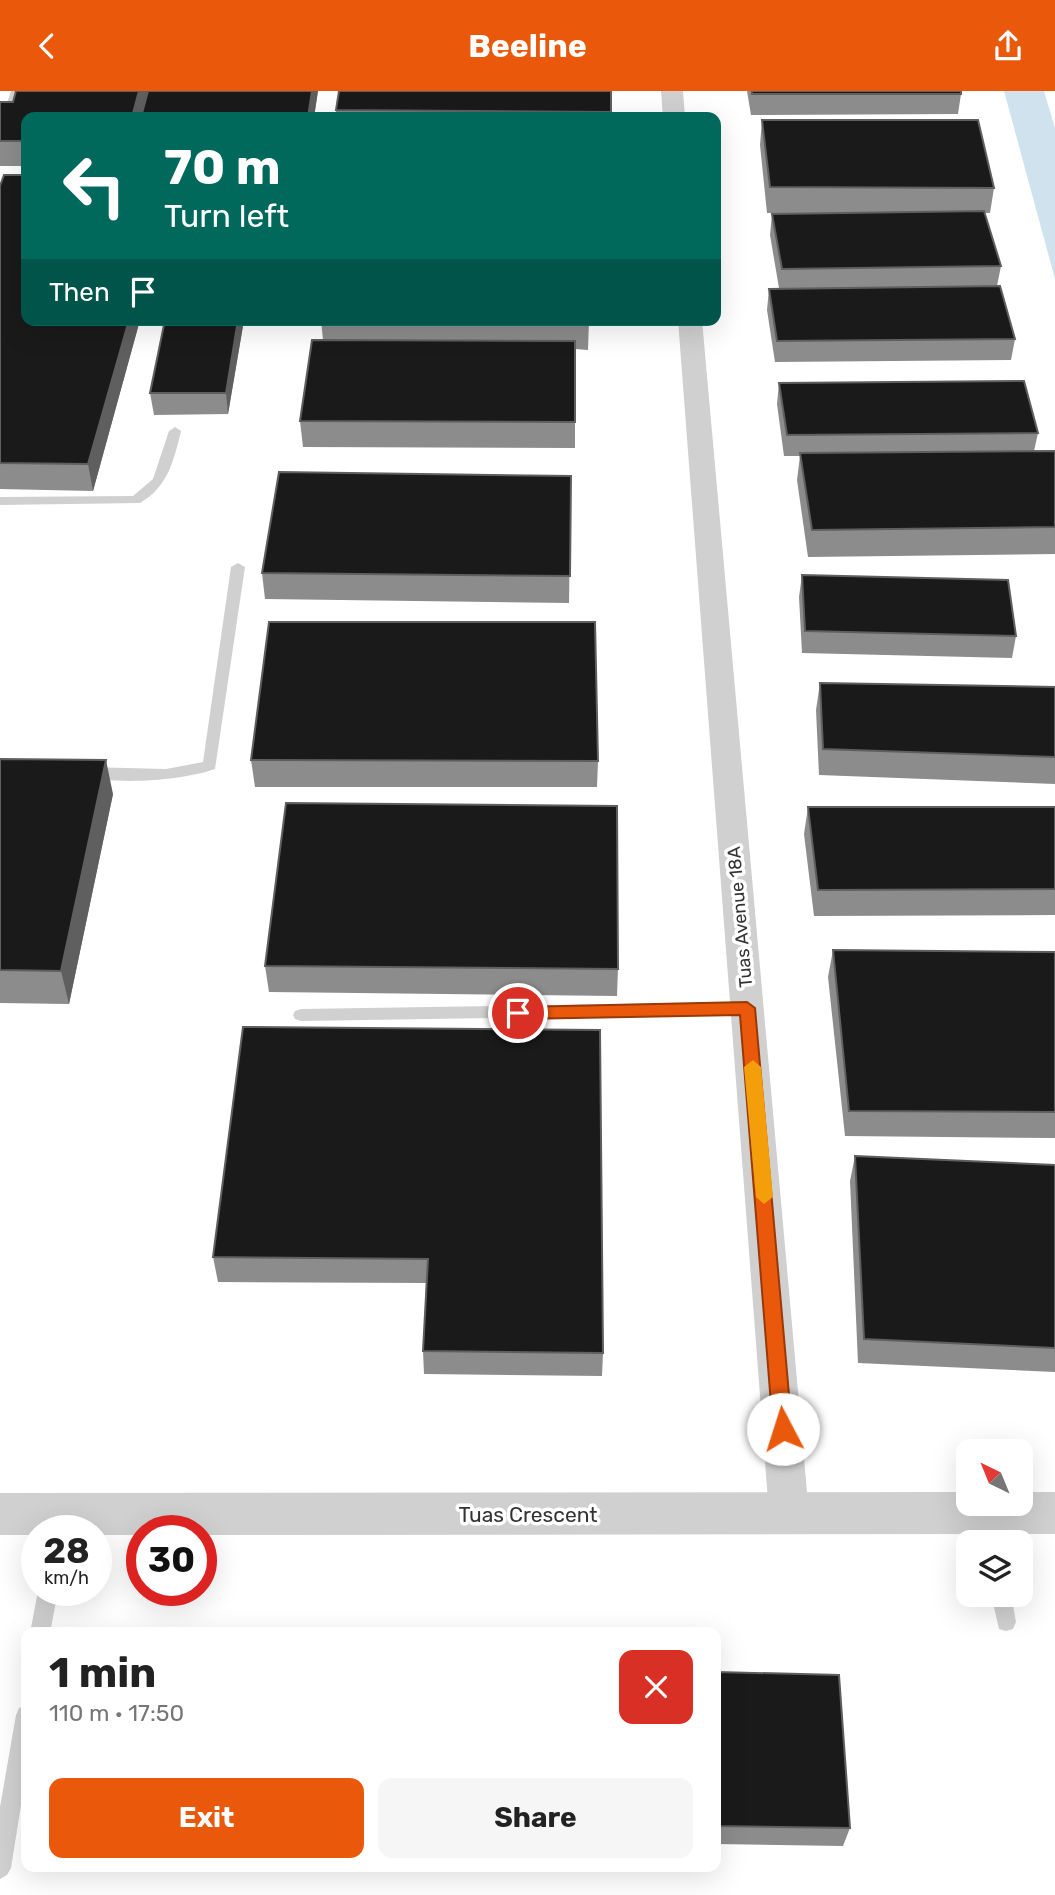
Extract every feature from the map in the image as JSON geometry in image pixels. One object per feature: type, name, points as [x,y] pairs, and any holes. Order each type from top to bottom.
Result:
[{"type":"street","points":[[672,91],[674,112]]},
{"type":"street","name":"Tuas Avenue 18A","points":[[690,326],[789,1514]]},
{"type":"street","name":"Tuas Crescent","points":[[112,1522],[789,1514],[990,1528],[1055,1513]]},
{"type":"street","name":"Tuas Crescent","points":[[0,1514],[21,1517]]},
{"type":"lane","points":[[12,103],[16,91]]},
{"type":"lane","points":[[0,501],[136,499],[153,491],[160,482],[175,431]]},
{"type":"lane","points":[[68,772],[178,773],[198,771],[210,765],[238,567]]},
{"type":"lane","points":[[301,1015],[747,1008]]},
{"type":"lane","points":[[41,1627],[45,1606]]},
{"type":"lane","points":[[1003,1607],[1006,1622]]},
{"type":"lane","points":[[0,1868],[21,1744]]},
{"type":"water","points":[[1004,91],[1044,91],[1055,128],[1055,279]]},
{"type":"building","points":[[16,91],[139,91],[133,112],[21,112],[21,141],[0,141],[0,102],[13,102]]},
{"type":"building","points":[[148,91],[312,91],[309,112],[142,112]]},
{"type":"building","points":[[339,91],[611,91],[611,112],[336,110]]},
{"type":"building","points":[[752,91],[961,91],[961,94],[752,94]]},
{"type":"building","points":[[762,120],[978,120],[994,188],[770,187]]},
{"type":"building","points":[[4,175],[21,175],[21,326],[127,326],[88,464],[0,463],[0,186]]},
{"type":"building","points":[[984,211],[1001,266],[782,269],[772,214]]},
{"type":"building","points":[[1000,286],[1015,339],[777,341],[769,289]]},
{"type":"building","points":[[164,326],[237,326],[226,393],[150,393]]},
{"type":"building","points":[[312,340],[575,341],[575,422],[300,421]]},
{"type":"building","points":[[1024,381],[1038,433],[787,435],[779,383]]},
{"type":"building","points":[[1055,451],[1055,527],[812,530],[800,453]]},
{"type":"building","points":[[279,472],[571,476],[570,576],[262,573]]},
{"type":"building","points":[[802,575],[1008,580],[1016,636],[805,631]]},
{"type":"building","points":[[269,622],[595,622],[598,761],[251,760]]},
{"type":"building","points":[[820,683],[1055,687],[1055,757],[823,749]]},
{"type":"building","points":[[0,759],[106,760],[61,971],[0,970]]},
{"type":"building","points":[[286,803],[617,806],[618,969],[265,966]]},
{"type":"building","points":[[808,807],[1055,807],[1055,889],[818,890]]},
{"type":"building","points":[[833,950],[1055,952],[1055,1112],[849,1111]]},
{"type":"building","points":[[243,1027],[600,1030],[603,1353],[423,1351],[428,1259],[213,1257]]},
{"type":"building","points":[[855,1156],[1055,1165],[1055,1348],[864,1339]]},
{"type":"building","points":[[721,1672],[839,1675],[850,1828],[721,1826]]},
{"type":"slow traffic","points":[[753,1067],[764,1197]]},
{"type":"route","points":[[518,1013],[747,1008],[783,1429]]}]
